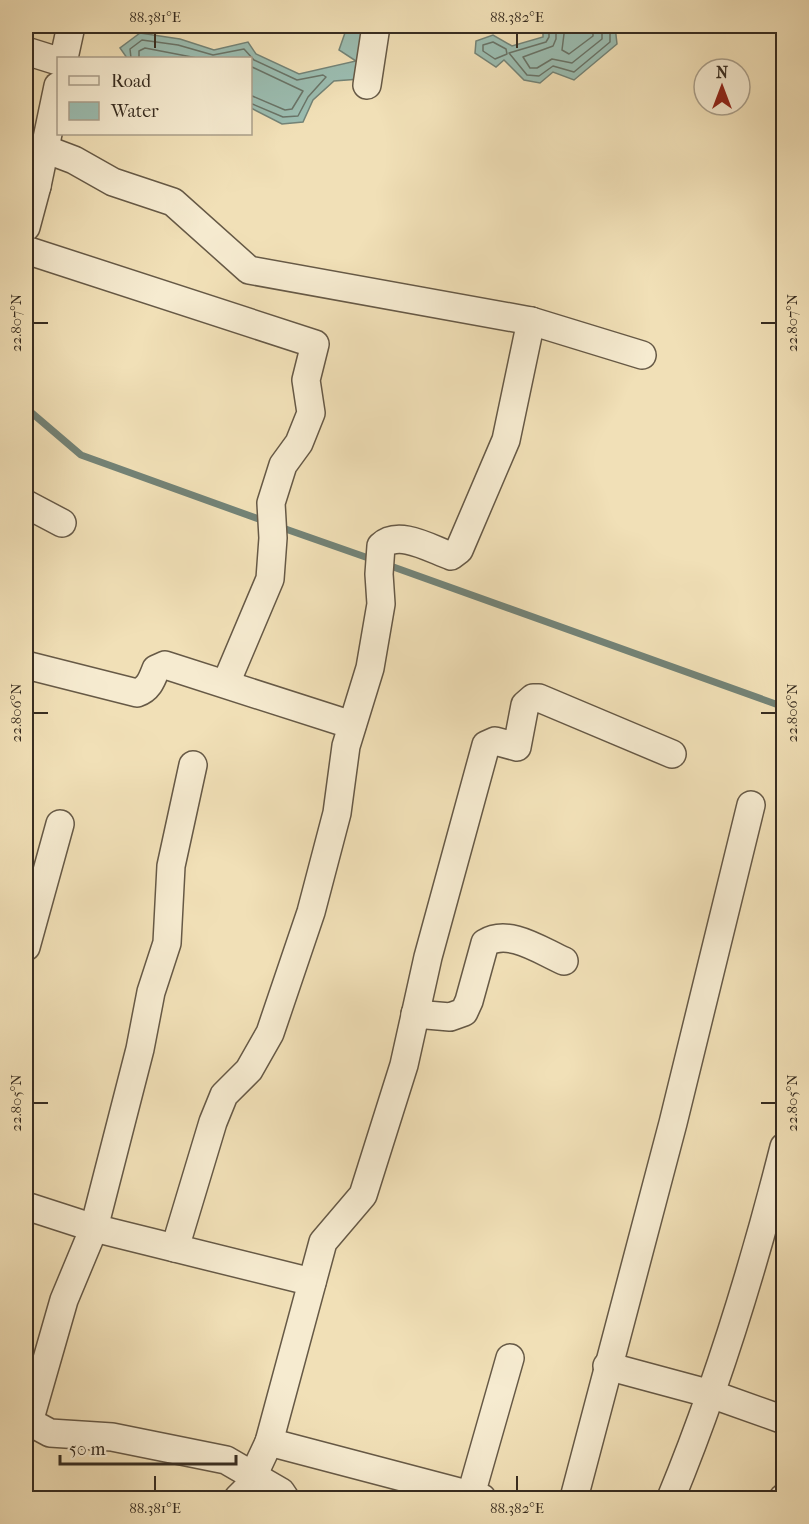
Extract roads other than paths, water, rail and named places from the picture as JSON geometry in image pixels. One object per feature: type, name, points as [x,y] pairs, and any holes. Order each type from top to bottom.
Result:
[{"type":"street","points":[[64,57],[71,26]]},
{"type":"street","points":[[367,85],[376,26]]},
{"type":"street","points":[[26,51],[57,61]]},
{"type":"street","points":[[26,227],[31,184],[45,149],[57,91]]},
{"type":"street","points":[[45,149],[74,160],[113,182],[173,202],[249,270],[531,321],[642,355]]},
{"type":"street","points":[[26,250],[315,344],[306,380],[310,413],[299,443],[283,465],[271,503],[273,538],[270,579],[226,683]]},
{"type":"street","points":[[175,1248],[220,1104],[231,1085],[249,1070],[261,1053],[282,1006],[310,912],[337,813],[346,746],[370,668],[380,615],[381,546],[387,540],[397,537],[451,556],[459,550],[506,440],[531,321]]},
{"type":"street","points":[[26,504],[62,523]]},
{"type":"street","points":[[26,665],[137,693],[144,691],[150,684],[156,669],[165,665],[352,725]]},
{"type":"street","points":[[238,1498],[253,1476],[269,1442],[323,1242],[363,1195],[404,1065],[415,1014],[486,745],[495,741],[517,747],[528,700],[539,698],[672,754]]},
{"type":"street","points":[[193,765],[171,867],[167,943],[152,992],[140,1049],[94,1228],[70,1282],[27,1421],[50,1433],[112,1437],[226,1460],[281,1492],[285,1498]]},
{"type":"street","points":[[574,1498],[673,1123],[751,805]]},
{"type":"street","points":[[26,947],[60,824]]},
{"type":"street","points":[[415,1014],[450,1017],[464,1012],[485,943],[496,936],[510,938],[564,961]]},
{"type":"street","points":[[670,1498],[711,1394],[743,1296],[783,1147]]},
{"type":"street","points":[[26,1206],[94,1228],[312,1282]]},
{"type":"street","points":[[269,1442],[474,1497],[510,1358]]},
{"type":"street","points":[[607,1366],[711,1394],[783,1420]]},
{"type":"water","points":[[342,26],[384,26],[373,78],[334,81],[313,100],[303,122],[282,124],[252,109],[252,57],[126,57],[120,48],[140,33],[180,39],[214,50],[248,42],[256,54],[299,74],[356,61],[339,50],[346,30]]},
{"type":"water","points":[[543,26],[615,26],[617,44],[574,80],[553,72],[540,83],[524,80],[504,60],[496,67],[475,53],[476,41],[493,35],[512,46],[543,37]]},
{"type":"waterway","points":[[26,408],[81,455],[267,522]]},
{"type":"waterway","points":[[277,526],[374,560]]},
{"type":"waterway","points":[[385,564],[784,707]]}]
